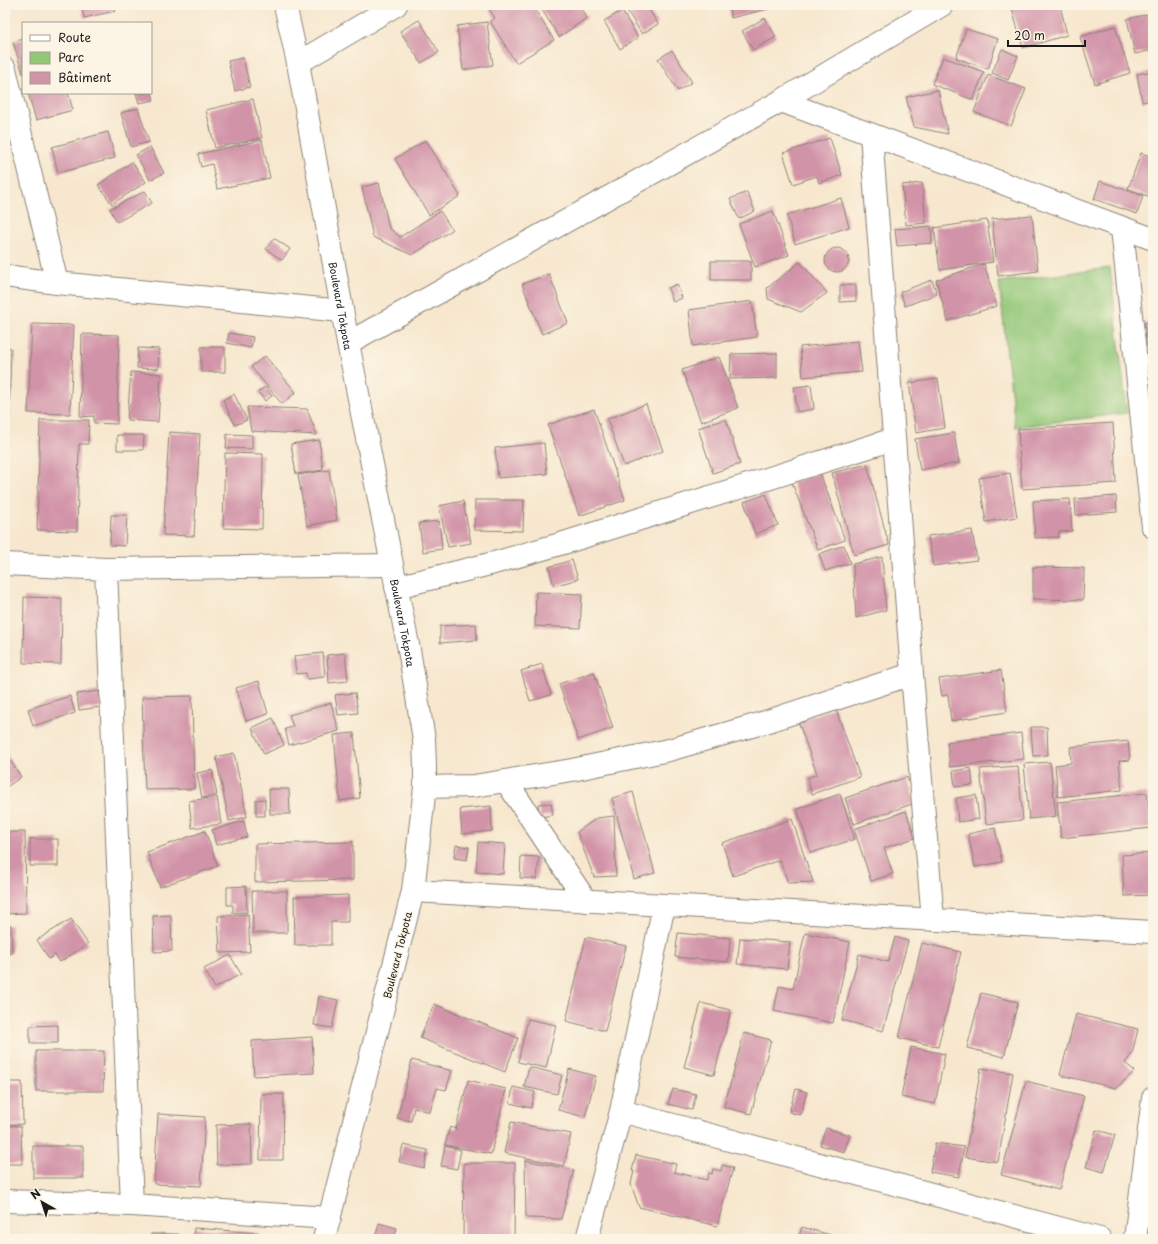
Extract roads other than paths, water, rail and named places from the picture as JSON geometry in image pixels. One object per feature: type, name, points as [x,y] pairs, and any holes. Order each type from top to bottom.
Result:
[{"type":"street","name":"Boulevard Tokpota","points":[[285,5],[298,63],[342,311],[424,739],[425,787],[413,891],[324,1239]]},
{"type":"street","points":[[298,63],[396,5]]},
{"type":"street","points":[[348,342],[781,101],[942,5]]},
{"type":"street","points":[[5,69],[57,284]]},
{"type":"street","points":[[781,101],[1153,239]]},
{"type":"street","points":[[871,134],[912,674],[933,920]]},
{"type":"street","points":[[1122,228],[1153,527]]},
{"type":"street","points":[[5,276],[57,284],[342,311]]},
{"type":"street","points":[[396,587],[494,563],[567,542],[894,439]]},
{"type":"street","points":[[5,564],[106,569],[391,564]]},
{"type":"street","points":[[106,569],[132,1206]]},
{"type":"street","points":[[425,787],[474,786],[572,770],[669,750],[759,724],[912,674]]},
{"type":"street","points":[[506,781],[586,901]]},
{"type":"street","points":[[413,891],[1153,932]]},
{"type":"street","points":[[587,1239],[621,1111],[664,905]]},
{"type":"street","points":[[1135,1239],[1153,1098]]},
{"type":"street","points":[[621,1111],[1100,1239]]},
{"type":"street","points":[[5,1201],[132,1206],[330,1218]]}]
